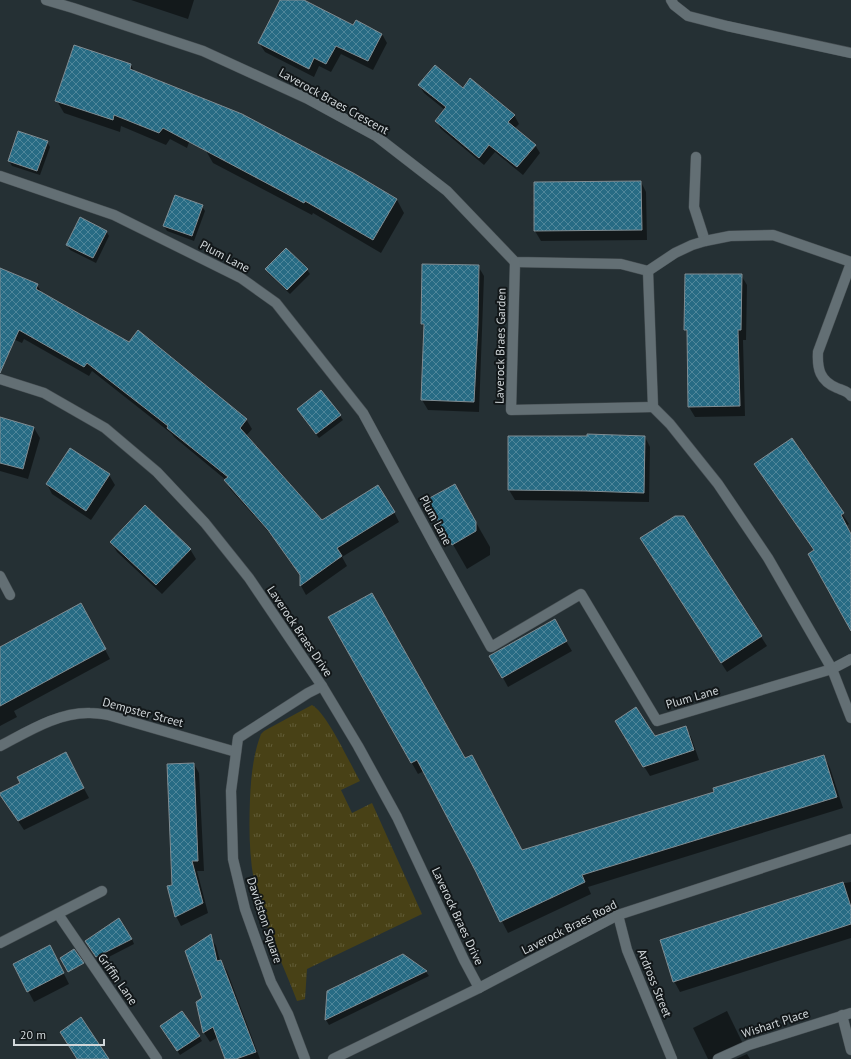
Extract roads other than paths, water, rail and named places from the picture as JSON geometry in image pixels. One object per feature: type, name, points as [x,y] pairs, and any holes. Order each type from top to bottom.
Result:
[{"type":"street","name":"Laverock Braes Crescent","points":[[46,0],[203,50],[308,99],[376,136],[447,191],[515,262]]},
{"type":"street","points":[[671,0],[674,5],[688,16],[851,53]]},
{"type":"street","points":[[696,157],[694,207],[705,241]]},
{"type":"street","name":"Plum Lane","points":[[0,176],[114,214],[241,278],[276,303],[363,414],[491,647],[581,594],[657,721],[832,669]]},
{"type":"street","points":[[515,262],[621,264],[648,271],[675,253],[692,245],[730,236],[774,236],[851,262],[818,352],[817,364],[821,376],[833,386],[849,393],[851,396]]},
{"type":"street","name":"Laverock Braes Garden","points":[[515,262],[511,410],[653,407]]},
{"type":"street","points":[[648,271],[653,407],[670,424],[718,484],[768,558],[832,669],[851,718]]},
{"type":"street","name":"Laverock Braes Drive","points":[[0,379],[44,393],[105,428],[157,472],[205,523],[249,578],[322,686],[397,817],[464,960],[479,988]]},
{"type":"street","points":[[0,576],[10,595]]},
{"type":"street","points":[[832,669],[851,659]]},
{"type":"street","name":"Davidston Square","points":[[305,1059],[288,1014],[271,982],[245,909],[233,859],[231,790],[238,738],[308,693],[322,686]]},
{"type":"street","name":"Dempster Street","points":[[0,746],[34,728],[52,721],[71,715],[89,712],[108,715],[236,752]]},
{"type":"street","name":"Laverock Braes Road","points":[[333,1059],[479,988],[618,915],[851,839]]},
{"type":"street","points":[[0,943],[102,892]]},
{"type":"street","name":"Griffin Lane","points":[[58,914],[157,1059]]},
{"type":"street","name":"Ardross Street","points":[[618,915],[627,950],[672,1059]]},
{"type":"street","name":"Wishart Place","points":[[718,1059],[749,1045],[846,1014],[851,1050]]}]
